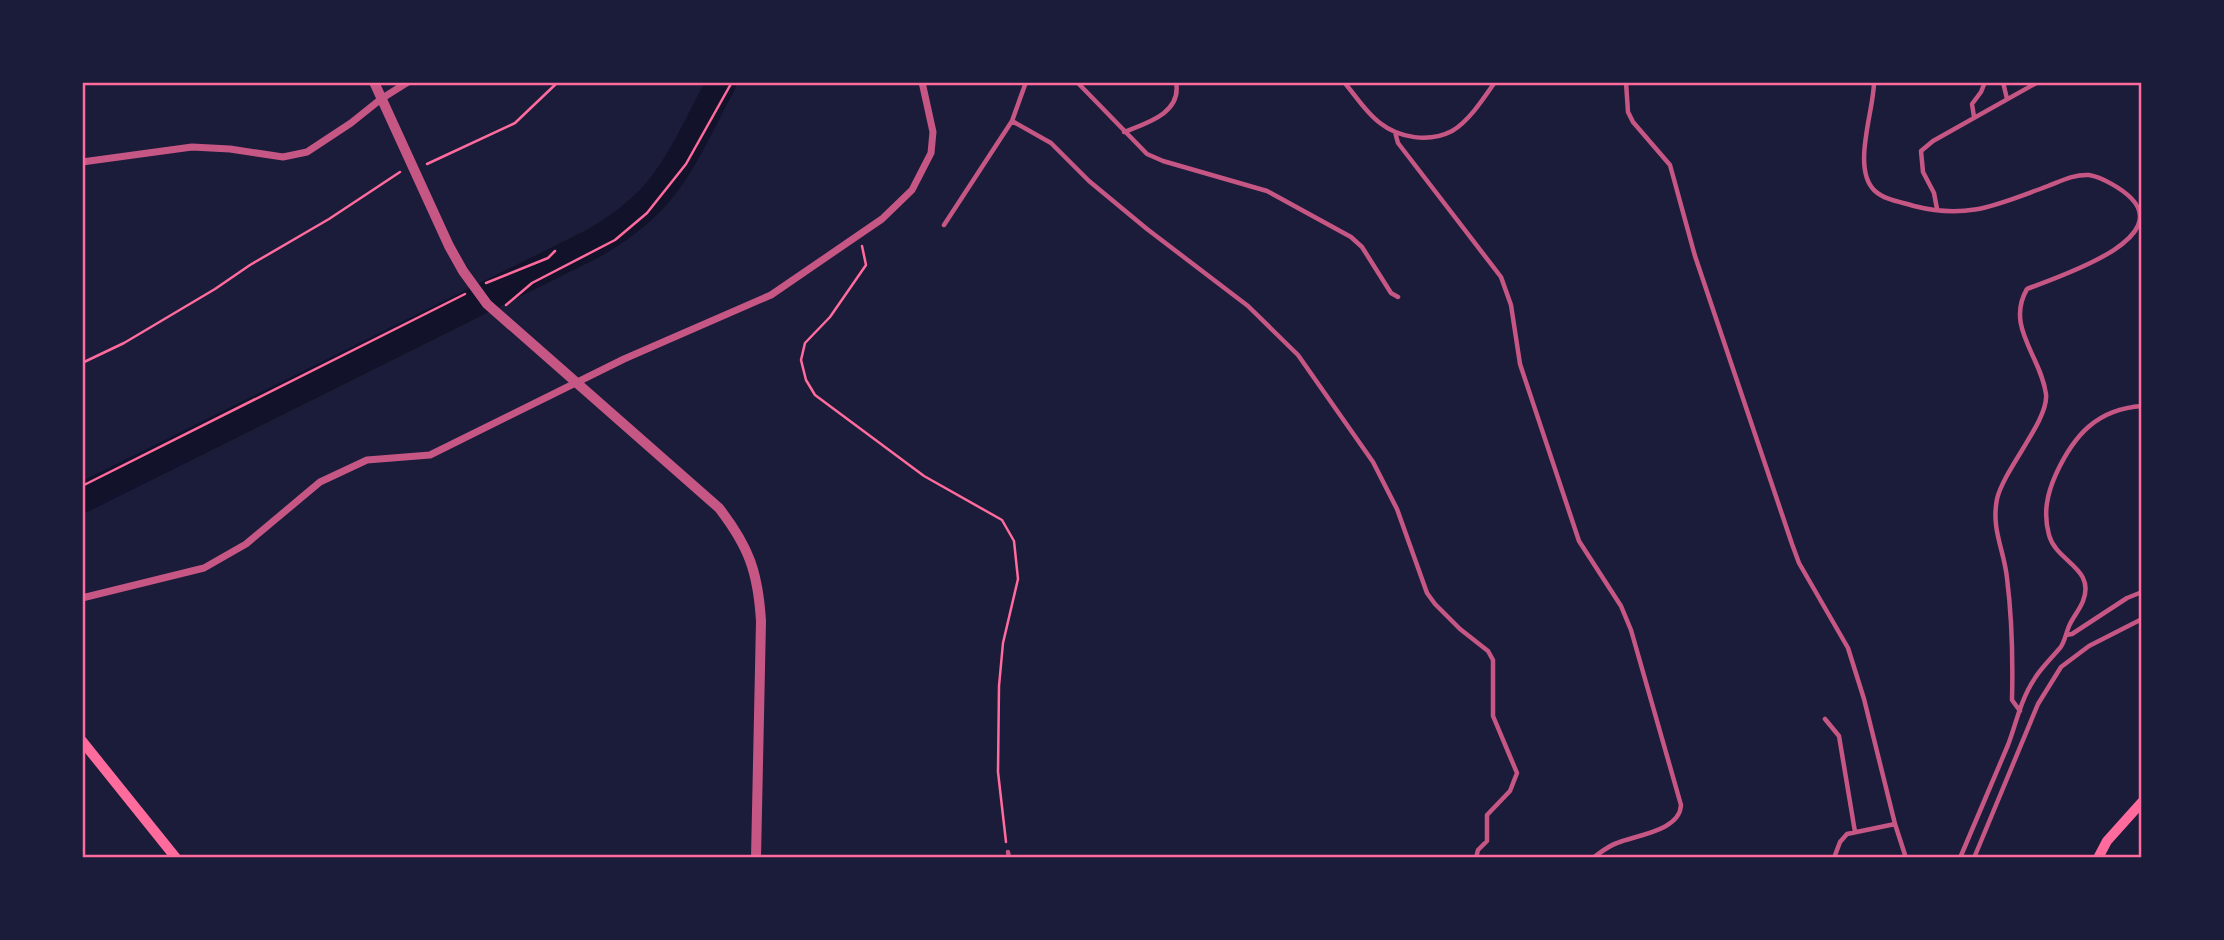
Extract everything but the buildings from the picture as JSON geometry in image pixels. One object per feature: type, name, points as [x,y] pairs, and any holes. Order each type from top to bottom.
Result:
[{"type":"main road","points":[[82,741],[176,858]]},
{"type":"main road","points":[[2098,858],[2107,841],[2142,802]]},
{"type":"street","points":[[374,82],[449,246],[487,304],[719,508],[737,530],[750,557],[758,587],[761,621],[756,858]]},
{"type":"street","points":[[82,162],[192,147],[230,149],[283,157],[307,152],[408,82]]},
{"type":"street","points":[[82,598],[204,568],[246,544],[320,482],[367,460],[430,455],[575,382],[771,295],[882,219],[912,190],[931,153],[933,132],[922,82]]},
{"type":"lane","points":[[944,225],[1012,121],[1026,82]]},
{"type":"lane","points":[[1076,82],[1147,154],[1267,191],[1351,237],[1362,247],[1391,293],[1398,297]]},
{"type":"lane","points":[[1124,132],[1156,120],[1174,104],[1176,82]]},
{"type":"lane","points":[[1345,82],[1378,122],[1401,135],[1429,137],[1452,131],[1469,116],[1494,82]]},
{"type":"lane","points":[[1626,82],[1628,112],[1633,122],[1670,165],[1695,256],[1799,563],[1848,648],[1906,858]]},
{"type":"lane","points":[[1874,82],[1874,98],[1864,156],[1866,176],[1873,190],[1886,198],[1964,212],[1982,209],[2074,176],[2090,175],[2129,197],[2139,213],[2134,233],[2120,247],[2104,257],[2027,289],[2020,301],[2018,318],[2046,394],[2045,407],[1998,497],[1995,518],[1996,535],[2007,575],[2012,700],[2020,711]]},
{"type":"lane","points":[[1974,117],[1972,104],[1981,92],[1984,82]]},
{"type":"lane","points":[[2003,82],[2007,99]]},
{"type":"lane","points":[[1937,209],[1934,192],[1923,172],[1921,151],[1933,141],[2038,82]]},
{"type":"lane","points":[[1012,121],[1051,143],[1089,181],[1137,222],[1248,306],[1309,369],[1373,462],[1397,509],[1427,593],[1434,604],[1460,629],[1488,651],[1493,660],[1493,716],[1517,773],[1510,791],[1487,815],[1487,841],[1478,850],[1476,858]]},
{"type":"lane","points":[[1395,132],[1398,143],[1501,276],[1511,306],[1520,364],[1579,541],[1621,606],[1631,630],[1651,706],[1671,765],[1681,805],[1681,812],[1673,823],[1612,845],[1593,858]]},
{"type":"lane","points":[[1960,858],[2027,691],[2042,665],[2062,646],[2084,600],[2086,583],[2081,572],[2054,546],[2049,537],[2045,510],[2050,487],[2068,447],[2093,422],[2126,407],[2142,406]]},
{"type":"lane","points":[[2066,635],[2072,634],[2127,598],[2142,592]]},
{"type":"lane","points":[[1974,858],[2038,704],[2061,667],[2090,646],[2142,619]]},
{"type":"lane","points":[[1825,719],[1839,736],[1855,832]]},
{"type":"lane","points":[[1834,858],[1840,842],[1847,834],[1895,824]]},
{"type":"path","points":[[82,363],[124,343],[204,296],[399,172],[515,123],[558,82]]},
{"type":"path","points":[[496,313],[532,283],[615,240],[647,213],[686,164],[732,82]]},
{"type":"path","points":[[859,234],[866,265],[830,317],[805,343],[801,360],[806,380],[815,396],[924,476],[1002,520],[1014,541],[1018,579],[1003,643],[999,686],[998,772],[1003,829],[1009,855]]},
{"type":"path","points":[[82,486],[477,291],[499,276],[548,258],[555,251]]},
{"type":"waterway","points":[[82,498],[609,234],[638,212],[662,187],[681,158],[722,82]]}]
